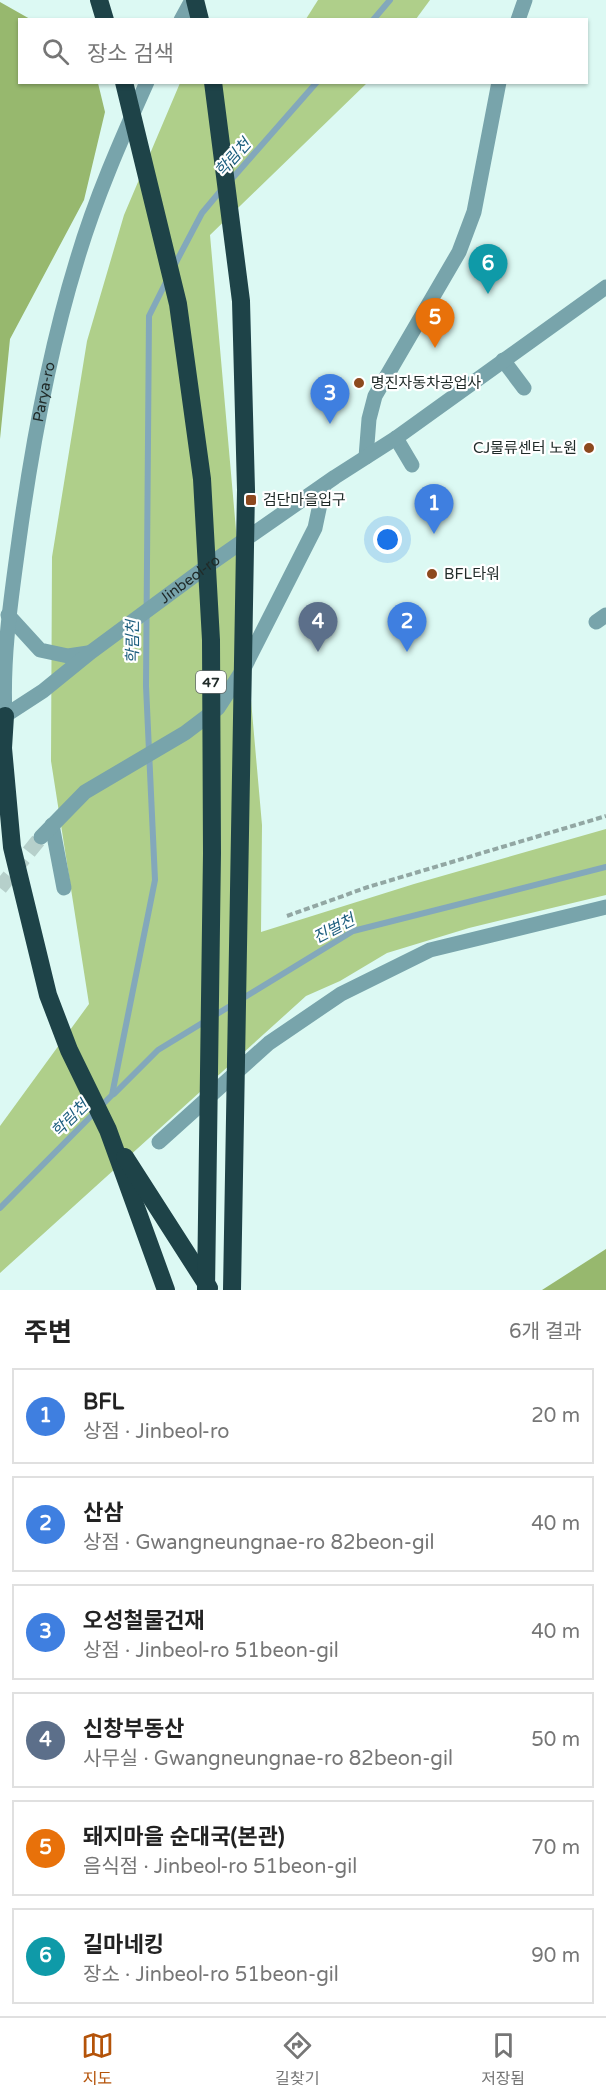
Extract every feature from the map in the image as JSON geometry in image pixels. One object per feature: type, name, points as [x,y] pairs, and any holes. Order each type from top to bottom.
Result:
[{"type":"highway","points":[[99,0],[104,18]]},
{"type":"highway","points":[[194,0],[199,18]]},
{"type":"highway","name":"47","points":[[124,84],[178,304],[202,478],[211,640],[212,853],[208,1290]]},
{"type":"highway","name":"47","points":[[213,84],[241,301],[246,490],[232,1290]]},
{"type":"highway","points":[[2,717],[12,847],[48,995],[69,1050],[108,1130],[208,1290]]},
{"type":"highway","points":[[0,825],[12,847]]},
{"type":"highway","points":[[108,1130],[166,1290]]},
{"type":"street","points":[[182,18],[194,0]]},
{"type":"street","points":[[519,18],[525,0]]},
{"type":"street","name":"Parya-ro","points":[[2,717],[8,615],[29,464],[47,374],[77,259],[110,165],[146,84]]},
{"type":"street","points":[[366,457],[369,419],[375,396],[459,252],[474,212],[499,84]]},
{"type":"street","name":"Jinbeol-ro","points":[[2,717],[43,691],[91,652],[210,564],[329,481],[396,438],[606,287]]},
{"type":"street","points":[[503,360],[524,388]]},
{"type":"street","points":[[396,438],[412,465]]},
{"type":"street","points":[[41,837],[85,792],[185,733],[218,708],[244,668],[315,528],[329,481]]},
{"type":"street","points":[[0,633],[8,615],[40,650],[68,656],[91,652]]},
{"type":"street","points":[[52,825],[64,888]]},
{"type":"street","points":[[159,1142],[269,1043],[341,994],[430,950],[606,908]]},
{"type":"path","points":[[287,916],[368,887],[606,816]]},
{"type":"green space","points":[[318,0],[430,0],[417,18],[307,18]]},
{"type":"green space","points":[[0,2],[28,18],[18,18],[18,84],[98,84],[105,112],[84,200],[10,339],[0,439]]},
{"type":"green space","points":[[180,84],[366,84],[210,235],[262,825],[261,932],[414,884],[606,829],[606,895],[469,928],[387,953],[340,981],[306,996],[0,1273],[0,1126],[89,1004],[51,761],[52,557],[87,341],[124,215]]},
{"type":"green space","points":[[606,1249],[606,1290],[542,1290]]},
{"type":"waterway","name":"학림천","points":[[375,18],[390,0]]},
{"type":"waterway","name":"학림천","points":[[230,181],[315,84]]},
{"type":"waterway","name":"학림천","points":[[173,268],[202,213],[223,188]]},
{"type":"waterway","name":"학림천","points":[[0,1208],[112,1095],[155,880],[146,686],[149,316],[167,280]]},
{"type":"waterway","name":"진벌천","points":[[114,1094],[158,1050],[353,931],[606,867]]},
{"type":"tunnel","points":[[0,888],[41,837]]},
{"type":"place","name":"길마네킹","points":[[488,294]]},
{"type":"place","name":"돼지마을 순대국(본관)","points":[[435,348]]},
{"type":"place","name":"명진자동차공업사","points":[[359,383]]},
{"type":"place","name":"오성철물건재","points":[[330,424]]},
{"type":"place","name":"CJ물류센터 노원","points":[[589,448]]},
{"type":"place","name":"검단마을입구","points":[[251,500]]},
{"type":"place","name":"BFL","points":[[434,534]]},
{"type":"place","name":"BFL타워","points":[[432,574]]},
{"type":"place","name":"신창부동산","points":[[318,652]]},
{"type":"place","name":"산삼","points":[[407,652]]}]
